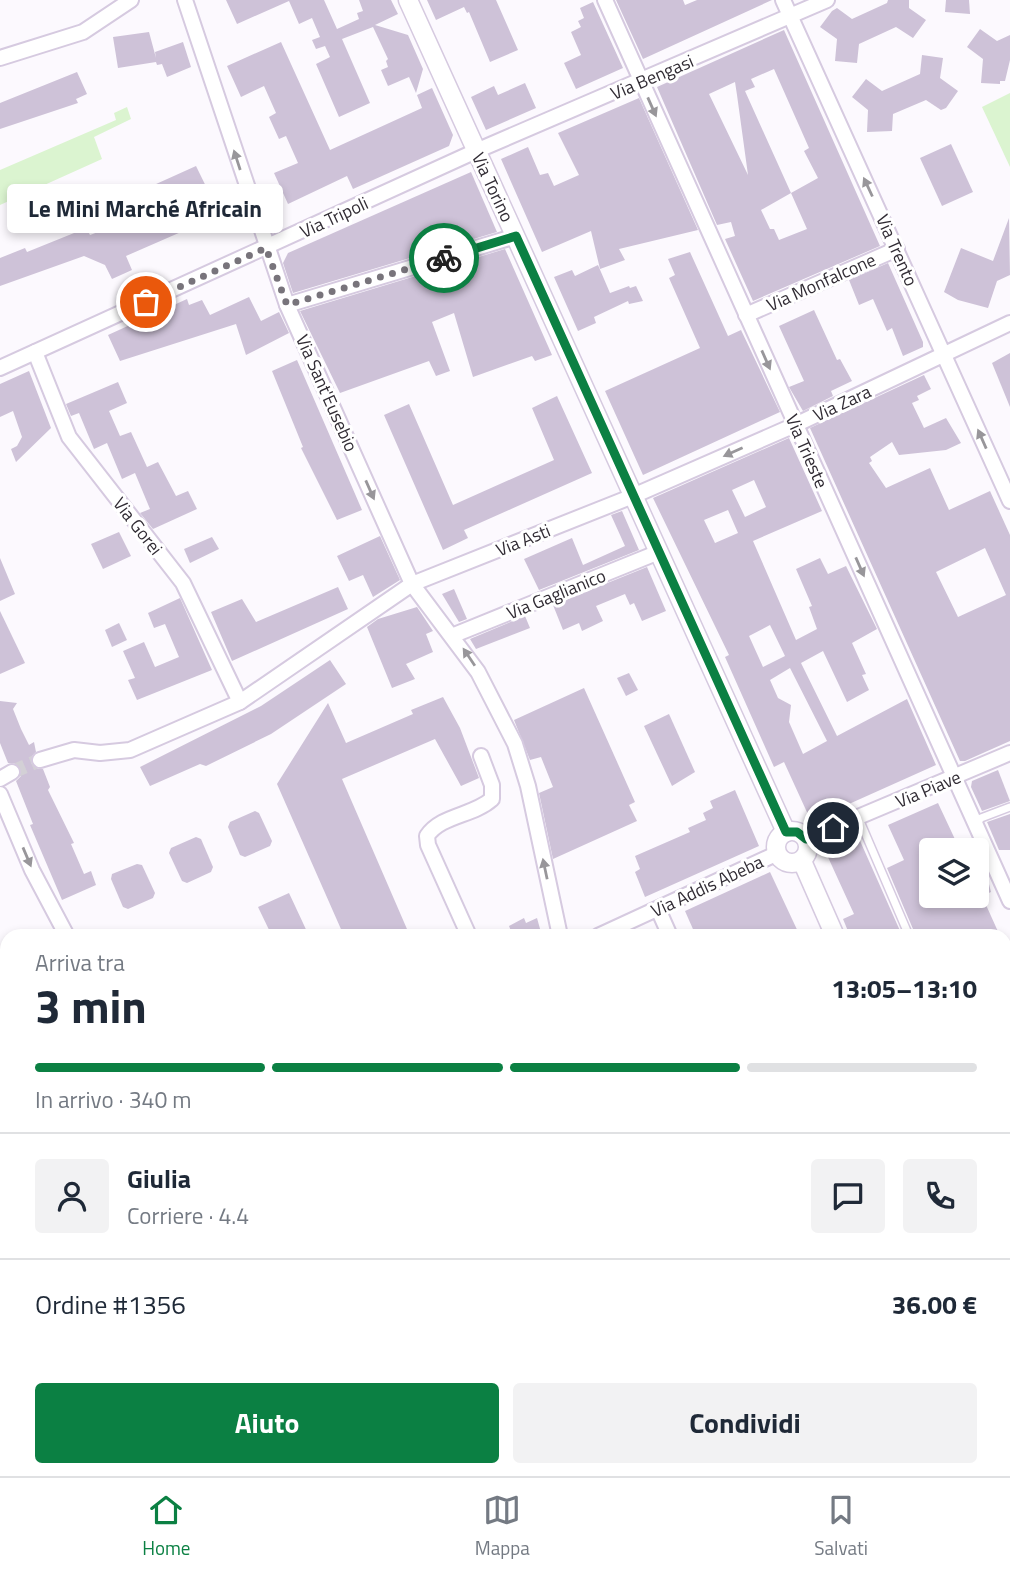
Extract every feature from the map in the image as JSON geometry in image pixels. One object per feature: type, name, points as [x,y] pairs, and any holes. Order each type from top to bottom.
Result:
[{"type":"street","points":[[0,58],[83,32],[131,0]]},
{"type":"street","name":"Via Sant'Eusebio","points":[[185,0],[287,305],[412,584],[454,635],[478,672],[515,744],[528,786],[558,929]]},
{"type":"street","name":"Via Torino","points":[[408,0],[786,832]]},
{"type":"street","name":"Via Trieste","points":[[605,0],[1010,901]]},
{"type":"street","name":"Via Trento","points":[[783,0],[1010,501]]},
{"type":"street","name":"Via Bengasi","points":[[476,151],[827,0]]},
{"type":"street","name":"Via Tripoli","points":[[0,368],[476,151]]},
{"type":"street","points":[[287,305],[516,236]]},
{"type":"street","name":"Via Monfalcone","points":[[746,315],[897,249]]},
{"type":"street","name":"Via Zara","points":[[633,496],[795,425],[1010,323]]},
{"type":"street","name":"Via Gorei","points":[[35,352],[69,437],[183,583],[240,702]]},
{"type":"street","name":"Via Asti","points":[[412,584],[633,496]]},
{"type":"street","name":"Via Gaglianico","points":[[454,635],[659,552]]},
{"type":"street","points":[[40,760],[75,750],[100,753],[130,750],[240,702],[412,584]]},
{"type":"street","name":"Via Piave","points":[[806,839],[859,819],[1010,753]]},
{"type":"street","points":[[466,929],[428,845],[427,836],[434,826],[481,809],[492,799],[492,785],[481,756]]},
{"type":"street","points":[[0,794],[32,870],[63,929]]},
{"type":"street","points":[[786,832],[797,832],[806,839],[808,849],[802,861],[789,862],[778,853],[779,839],[786,832]]},
{"type":"street","name":"Via Addis Abeba","points":[[614,929],[778,853]]},
{"type":"street","points":[[802,861],[832,929]]},
{"type":"street","points":[[658,909],[667,929]]},
{"type":"lane","points":[[976,825],[981,818],[1010,807]]},
{"type":"lane","points":[[859,819],[906,929]]},
{"type":"green space","points":[[1010,93],[1010,167],[982,107]]},
{"type":"green space","points":[[127,107],[131,119],[94,137],[102,159],[0,205],[0,170],[116,120],[114,113]]},
{"type":"building","points":[[226,0],[324,0],[337,29],[359,19],[357,13],[363,11],[359,0],[391,0],[398,14],[375,25],[408,35],[423,69],[416,93],[409,77],[388,86],[381,70],[388,67],[388,59],[373,27],[342,39],[370,103],[339,117],[316,64],[330,57],[325,46],[316,49],[312,40],[320,37],[312,18],[299,24],[289,1],[237,24]]},
{"type":"building","points":[[427,0],[496,0],[518,50],[490,62],[469,12],[467,13],[464,7],[436,20]]},
{"type":"building","points":[[616,0],[683,0],[685,5],[697,0],[772,0],[643,59]]},
{"type":"building","points":[[888,0],[909,0],[909,8],[926,20],[913,38],[896,27],[859,44],[857,63],[835,61],[837,39],[820,27],[832,11],[837,8],[852,19],[887,3]]},
{"type":"building","points":[[946,0],[969,0],[970,14],[945,12]]},
{"type":"building","points":[[593,2],[623,68],[576,89],[564,63],[581,55],[571,32],[581,27],[578,21],[584,18],[580,8]]},
{"type":"building","points":[[980,29],[997,41],[1010,35],[1010,60],[1005,81],[1000,81],[1000,84],[981,83],[983,59],[967,47]]},
{"type":"building","points":[[784,30],[880,246],[753,301],[725,239],[735,236],[731,222],[717,225],[657,87]],"holes":[[[774,69],[809,148],[804,151],[818,178],[791,193],[745,91],[755,87],[751,79]],[[735,82],[737,95],[748,175],[709,94]],[[791,193],[807,229],[779,240],[761,210]]]},
{"type":"building","points":[[149,32],[156,58],[155,52],[183,42],[191,67],[167,77],[162,64],[157,65],[156,62],[118,68],[113,37]]},
{"type":"building","points":[[281,42],[330,150],[422,108],[417,95],[432,88],[453,135],[449,146],[353,189],[347,176],[288,204],[274,173],[298,163],[286,136],[279,139],[269,117],[276,113],[264,86],[241,97],[227,66]]},
{"type":"building","points":[[922,55],[943,58],[940,78],[958,91],[946,108],[941,110],[926,100],[893,114],[892,131],[867,132],[868,110],[852,97],[866,79],[882,91],[920,74]]},
{"type":"building","points":[[77,72],[87,94],[76,99],[78,103],[0,129],[0,103]]},
{"type":"building","points":[[525,83],[536,108],[486,130],[471,97],[494,86],[498,95]]},
{"type":"building","points":[[639,98],[698,230],[619,249],[625,260],[600,269],[591,231],[542,252],[501,159],[528,147],[540,175],[548,173],[554,186],[579,175],[558,133]]},
{"type":"building","points":[[951,144],[973,192],[942,206],[920,158]]},
{"type":"building","points":[[196,166],[220,215],[126,256],[132,270],[112,279],[105,265],[84,256],[0,286],[0,258],[25,248],[27,252],[79,231],[87,229],[90,235],[154,211],[145,189]]},
{"type":"building","points":[[471,172],[497,232],[293,293],[283,263],[288,253]]},
{"type":"building","points":[[1009,218],[1010,275],[997,281],[988,308],[958,300],[944,292],[961,248],[993,261]]},
{"type":"building","points":[[505,249],[552,355],[535,361],[532,356],[473,377],[454,313],[432,322],[450,371],[436,376],[429,361],[340,393],[300,311]]},
{"type":"building","points":[[690,252],[728,336],[741,330],[780,412],[643,475],[605,391],[700,348],[669,278],[675,275],[668,259]]},
{"type":"building","points":[[888,263],[923,342],[923,347],[903,356],[892,328],[887,331],[873,299],[859,305],[849,280]]},
{"type":"building","points":[[598,265],[610,293],[636,286],[643,301],[629,304],[628,301],[594,317],[596,323],[578,331],[554,277],[572,270],[575,276]]},
{"type":"building","points":[[249,297],[261,321],[279,312],[289,333],[246,355],[236,324],[120,361],[108,335],[187,299],[189,305],[202,300],[210,315]]},
{"type":"building","points":[[814,310],[837,360],[840,359],[852,381],[831,391],[833,396],[803,411],[789,387],[804,381],[779,326]]},
{"type":"building","points":[[1010,353],[1010,407],[992,363]]},
{"type":"building","points":[[297,360],[362,510],[337,520],[301,448],[303,447],[272,371]]},
{"type":"building","points":[[29,371],[51,428],[16,462],[11,449],[17,446],[22,437],[13,411],[0,417],[0,384]]},
{"type":"building","points":[[924,375],[931,389],[917,396],[919,400],[912,403],[924,428],[946,418],[961,443],[946,450],[899,455],[892,442],[870,457],[872,461],[869,463],[886,488],[930,468],[949,510],[990,491],[1010,535],[1010,741],[960,761],[810,428]],"holes":[[[985,548],[1006,595],[958,617],[936,572]]]},
{"type":"building","points":[[118,382],[127,403],[109,411],[120,436],[131,432],[147,467],[158,462],[176,496],[188,491],[197,509],[153,529],[140,513],[150,509],[135,473],[122,479],[107,443],[94,449],[79,413],[71,416],[66,404]]},
{"type":"building","points":[[557,396],[592,473],[464,530],[468,538],[443,550],[384,415],[409,404],[453,505],[554,460],[532,408]]},
{"type":"building","points":[[789,438],[822,511],[753,541],[796,640],[817,629],[809,607],[812,606],[796,569],[820,558],[828,574],[846,566],[877,629],[852,643],[866,674],[862,675],[869,690],[847,702],[823,651],[801,663],[837,736],[907,699],[936,765],[811,821],[784,762],[774,767],[725,657],[729,655],[653,498]],"holes":[[[754,480],[766,507],[745,517],[732,490]],[[728,510],[738,533],[715,543],[704,520]],[[770,625],[785,656],[763,667],[749,636]],[[790,668],[827,741],[803,754],[789,722],[791,705],[778,698],[770,680]]]},
{"type":"building","points":[[622,511],[639,550],[539,590],[524,559],[572,538],[583,565],[625,546],[611,515]]},
{"type":"building","points":[[119,532],[131,556],[103,569],[91,544]]},
{"type":"building","points":[[380,536],[400,580],[373,597],[363,575],[349,581],[337,556]]},
{"type":"building","points":[[212,537],[219,549],[190,563],[184,549]]},
{"type":"building","points":[[0,558],[15,594],[0,601]]},
{"type":"building","points":[[647,567],[666,611],[642,621],[634,603],[630,605],[625,594],[596,606],[603,621],[582,631],[579,623],[563,630],[553,605]]},
{"type":"building","points":[[338,587],[348,609],[232,661],[211,612],[242,599],[256,622]]},
{"type":"building","points":[[454,589],[467,619],[459,622],[442,594]]},
{"type":"building","points":[[180,598],[212,670],[137,700],[128,680],[135,678],[123,651],[144,642],[155,667],[179,657],[165,624],[154,628],[148,613]]},
{"type":"building","points":[[417,607],[433,631],[426,634],[433,652],[406,664],[415,679],[392,688],[367,627],[378,619]]},
{"type":"building","points":[[0,611],[25,663],[0,674]]},
{"type":"building","points":[[525,616],[530,628],[476,649],[470,639]]},
{"type":"building","points":[[119,623],[127,640],[112,647],[105,630]]},
{"type":"building","points":[[330,660],[346,684],[271,734],[206,766],[200,764],[150,786],[140,767],[261,706]]},
{"type":"building","points":[[629,673],[638,690],[626,696],[617,678]]},
{"type":"building","points":[[584,688],[635,802],[629,805],[637,821],[553,859],[539,793],[553,787],[541,757],[530,760],[514,720]]},
{"type":"building","points":[[443,697],[460,728],[479,778],[461,786],[435,739],[342,779],[407,929],[341,929],[277,784],[328,703],[346,743],[413,714],[411,710]]},
{"type":"building","points":[[0,701],[17,703],[13,709],[21,729],[29,745],[34,742],[36,752],[31,757],[31,763],[37,769],[43,769],[50,787],[48,790],[74,843],[71,844],[84,874],[91,871],[96,885],[62,900],[30,825],[33,824],[16,781],[21,776],[21,768],[16,763],[8,763],[0,743]]},
{"type":"building","points":[[669,714],[695,772],[672,786],[644,726]]},
{"type":"building","points":[[998,770],[1010,801],[982,811],[971,787],[972,781]]},
{"type":"building","points":[[735,790],[759,846],[645,897],[635,872],[640,869],[635,856],[690,832],[688,828],[706,820],[703,813],[713,808],[710,801]]},
{"type":"building","points":[[938,803],[954,838],[919,838],[919,908],[987,908],[997,929],[913,929],[887,868],[904,860],[888,825]]},
{"type":"building","points":[[255,811],[259,813],[272,841],[270,846],[245,857],[240,855],[228,827],[230,822]]},
{"type":"building","points":[[1010,814],[1010,850],[999,850],[987,822]]},
{"type":"building","points":[[857,834],[899,929],[847,929],[843,919],[854,914],[827,855],[831,845]]},
{"type":"building","points":[[196,837],[201,839],[213,867],[211,872],[187,883],[182,881],[169,853],[171,848]]},
{"type":"building","points":[[137,864],[142,865],[155,893],[153,898],[128,909],[123,907],[111,879],[112,874]]},
{"type":"building","points":[[770,872],[797,929],[693,929],[685,911]]},
{"type":"building","points":[[289,893],[306,929],[269,929],[258,907]]},
{"type":"building","points":[[524,918],[526,923],[537,918],[540,929],[510,929],[509,926]]},
{"type":"tunnel","points":[[12,772],[40,760]]},
{"type":"way so far","points":[[146,302],[266,248],[287,305],[444,258]]},
{"type":"place","name":"Le Mini Marché Africain","points":[[146,302]]},
{"type":"route","points":[[444,258],[516,236],[786,832],[801,833],[806,839],[833,828]]}]
